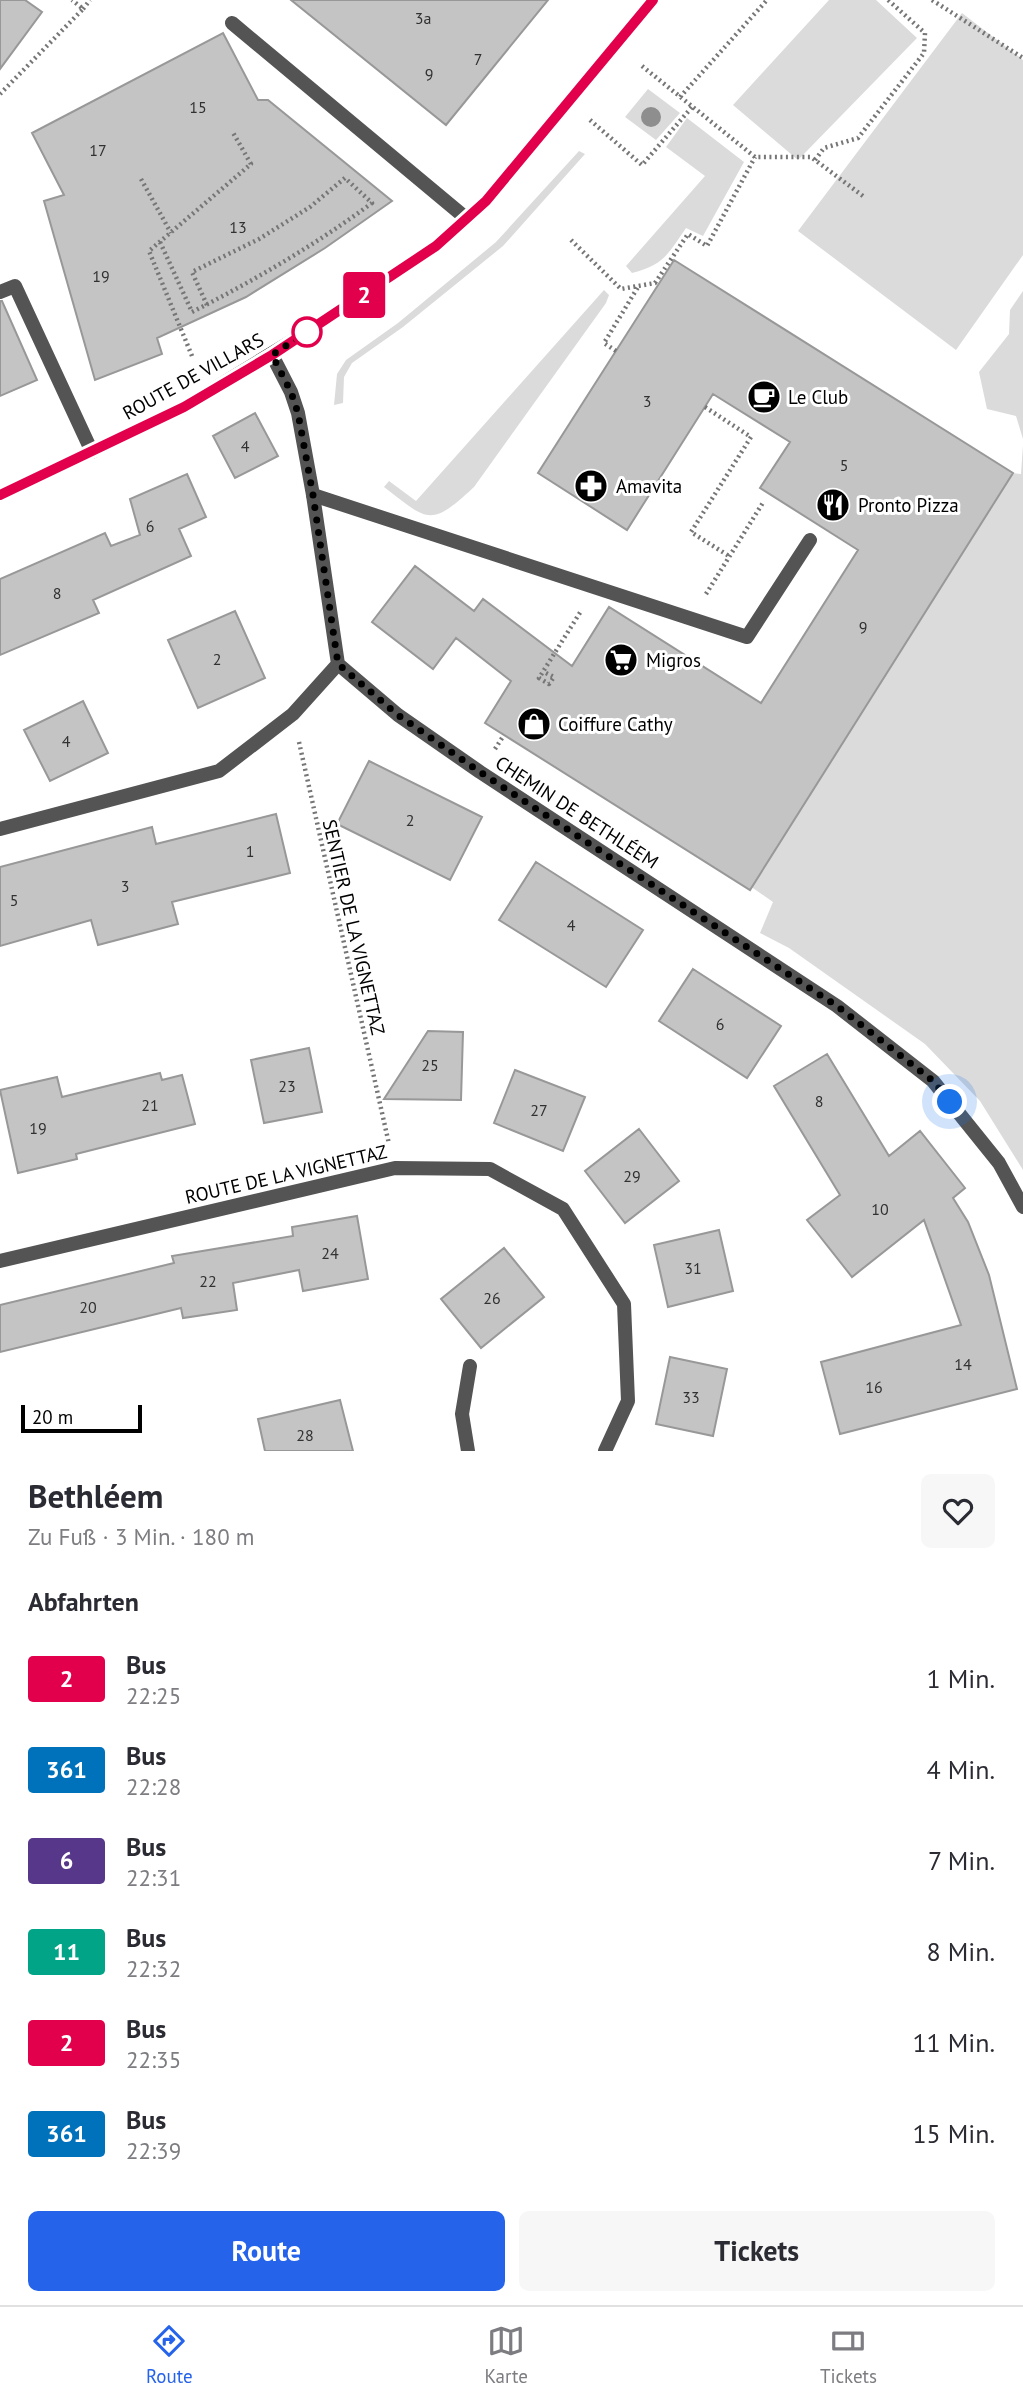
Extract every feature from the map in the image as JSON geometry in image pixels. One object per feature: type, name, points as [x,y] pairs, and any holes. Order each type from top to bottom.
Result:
[{"type":"main road","name":"ROUTE DE VILLARS","points":[[0,495],[184,407],[272,355],[436,246],[486,201],[653,0]]},
{"type":"street","points":[[232,23],[467,219]]},
{"type":"street","points":[[0,292],[15,286],[92,452]]},
{"type":"street","points":[[0,829],[219,771],[293,714],[338,664],[313,495],[296,405],[272,355]]},
{"type":"street","points":[[313,495],[747,637],[810,540]]},
{"type":"street","name":"CHEMIN DE BETHLÉEM","points":[[338,664],[398,715],[480,772],[837,1006],[933,1081],[999,1163],[1023,1207]]},
{"type":"street","name":"ROUTE DE LA VIGNETTAZ","points":[[0,1261],[395,1168],[490,1169],[563,1209],[624,1304],[628,1401],[605,1451]]},
{"type":"street","points":[[468,1451],[462,1414],[470,1366]]},
{"type":"path","points":[[72,0],[83,9]]},
{"type":"path","points":[[0,94],[90,0]]},
{"type":"path","points":[[680,97],[767,0]]},
{"type":"path","points":[[815,160],[824,148],[858,138],[924,53],[925,33],[888,0]]},
{"type":"path","points":[[932,0],[1023,58]]},
{"type":"path","points":[[642,66],[755,157],[811,157],[863,196]]},
{"type":"path","points":[[569,100],[642,165],[692,107]]},
{"type":"path","points":[[192,356],[149,251],[251,164],[232,131]]},
{"type":"path","points":[[571,240],[621,289],[655,283],[688,233],[707,246],[755,157]]},
{"type":"path","points":[[160,242],[192,312],[239,289],[330,234],[372,203],[345,178],[310,207],[269,233],[192,272],[206,305]]},
{"type":"path","points":[[141,179],[171,233]]},
{"type":"path","points":[[616,351],[604,343],[639,286]]},
{"type":"path","points":[[705,407],[751,437],[691,532],[729,556]]},
{"type":"path","points":[[691,618],[764,501]]},
{"type":"path","points":[[546,673],[554,677],[550,684],[539,678],[563,640]]},
{"type":"path","name":"SENTIER DE LA VIGNETTAZ","points":[[293,714],[390,1145]]},
{"type":"shaded area","points":[[829,0],[876,0],[917,38],[798,160],[733,105]]},
{"type":"shaded area","points":[[962,13],[1023,60],[1023,255],[956,350],[798,231]]},
{"type":"shaded area","points":[[648,89],[680,113],[656,140],[625,117]]},
{"type":"shaded area","points":[[687,118],[744,162],[703,236],[686,228],[658,262],[632,273],[626,266],[705,176],[666,147]]},
{"type":"shaded area","points":[[579,151],[585,154],[503,246],[403,327],[352,363],[344,377],[343,403],[334,405],[337,374],[346,360],[398,323],[496,242]]},
{"type":"shaded area","points":[[604,290],[609,295],[606,303],[474,487],[448,509],[429,515],[410,507],[384,487],[389,481],[416,501]]},
{"type":"shaded area","points":[[1023,291],[1023,439],[1016,416],[987,409],[979,372],[1009,334],[1010,310]]},
{"type":"shaded area","points":[[1023,445],[1023,1170],[980,1101],[925,1044],[789,948],[760,933],[773,902],[750,886],[1013,473],[1021,474]]},
{"type":"building","points":[[0,0],[25,0],[42,12],[0,69]]},
{"type":"building","points":[[291,0],[548,0],[446,125]]},
{"type":"building","points":[[223,33],[258,100],[268,100],[392,201],[325,248],[246,297],[157,338],[162,354],[95,380],[44,201],[64,195],[32,133]]},
{"type":"building","points":[[674,260],[1013,473],[750,890],[485,723],[511,681],[456,638],[433,669],[372,622],[415,566],[474,611],[483,599],[572,666],[609,607],[761,703],[858,550],[760,488],[790,442],[713,394],[627,530],[538,473]]},
{"type":"building","points":[[0,301],[37,380],[0,396]]},
{"type":"building","points":[[255,413],[278,456],[235,478],[213,436]]},
{"type":"building","points":[[187,474],[206,517],[179,529],[191,556],[93,600],[99,613],[0,655],[0,579],[105,533],[111,546],[140,535],[130,499]]},
{"type":"building","points":[[235,611],[265,678],[198,708],[168,640]]},
{"type":"building","points":[[83,701],[108,753],[50,781],[24,730]]},
{"type":"building","points":[[369,761],[482,817],[450,880],[337,824]]},
{"type":"building","points":[[276,814],[290,873],[172,902],[178,924],[98,945],[91,920],[0,946],[0,867],[152,827],[156,844]]},
{"type":"building","points":[[536,862],[643,930],[606,987],[499,920]]},
{"type":"building","points":[[693,969],[781,1026],[747,1078],[659,1021]]},
{"type":"building","points":[[428,1031],[463,1032],[461,1100],[384,1099]]},
{"type":"building","points":[[309,1048],[322,1112],[264,1123],[251,1060]]},
{"type":"building","points":[[827,1054],[889,1156],[920,1131],[965,1188],[953,1198],[968,1222],[989,1275],[1017,1389],[840,1434],[821,1362],[961,1325],[924,1220],[852,1277],[807,1220],[840,1195],[774,1086]]},
{"type":"building","points":[[515,1070],[585,1097],[563,1151],[494,1123]]},
{"type":"building","points":[[160,1073],[162,1080],[182,1075],[195,1124],[76,1154],[77,1159],[18,1173],[0,1090],[57,1077],[62,1097]]},
{"type":"building","points":[[639,1129],[679,1181],[625,1223],[585,1171]]},
{"type":"building","points":[[357,1216],[368,1279],[303,1291],[299,1270],[233,1283],[237,1310],[183,1318],[181,1308],[0,1352],[0,1305],[174,1263],[172,1256],[293,1236],[292,1227]]},
{"type":"building","points":[[719,1230],[733,1291],[668,1307],[654,1245]]},
{"type":"building","points":[[504,1248],[544,1297],[481,1348],[441,1299]]},
{"type":"building","points":[[670,1357],[727,1369],[713,1436],[656,1424]]},
{"type":"building","points":[[340,1400],[353,1451],[265,1451],[258,1419]]},
{"type":"bus line","name":"2","points":[[0,495],[184,407],[272,355],[436,246],[486,201],[653,0]]},
{"type":"place","name":"Le Club","points":[[764,397]]},
{"type":"place","name":"Amavita","points":[[591,486]]},
{"type":"place","name":"Pronto Pizza","points":[[833,505]]},
{"type":"place","name":"Migros","points":[[621,660]]},
{"type":"place","name":"Coiffure Cathy","points":[[534,724]]},
{"type":"route","points":[[307,332],[272,355],[291,392],[298,413],[338,664],[398,715],[480,772],[837,1006],[933,1081],[950,1102]]}]
